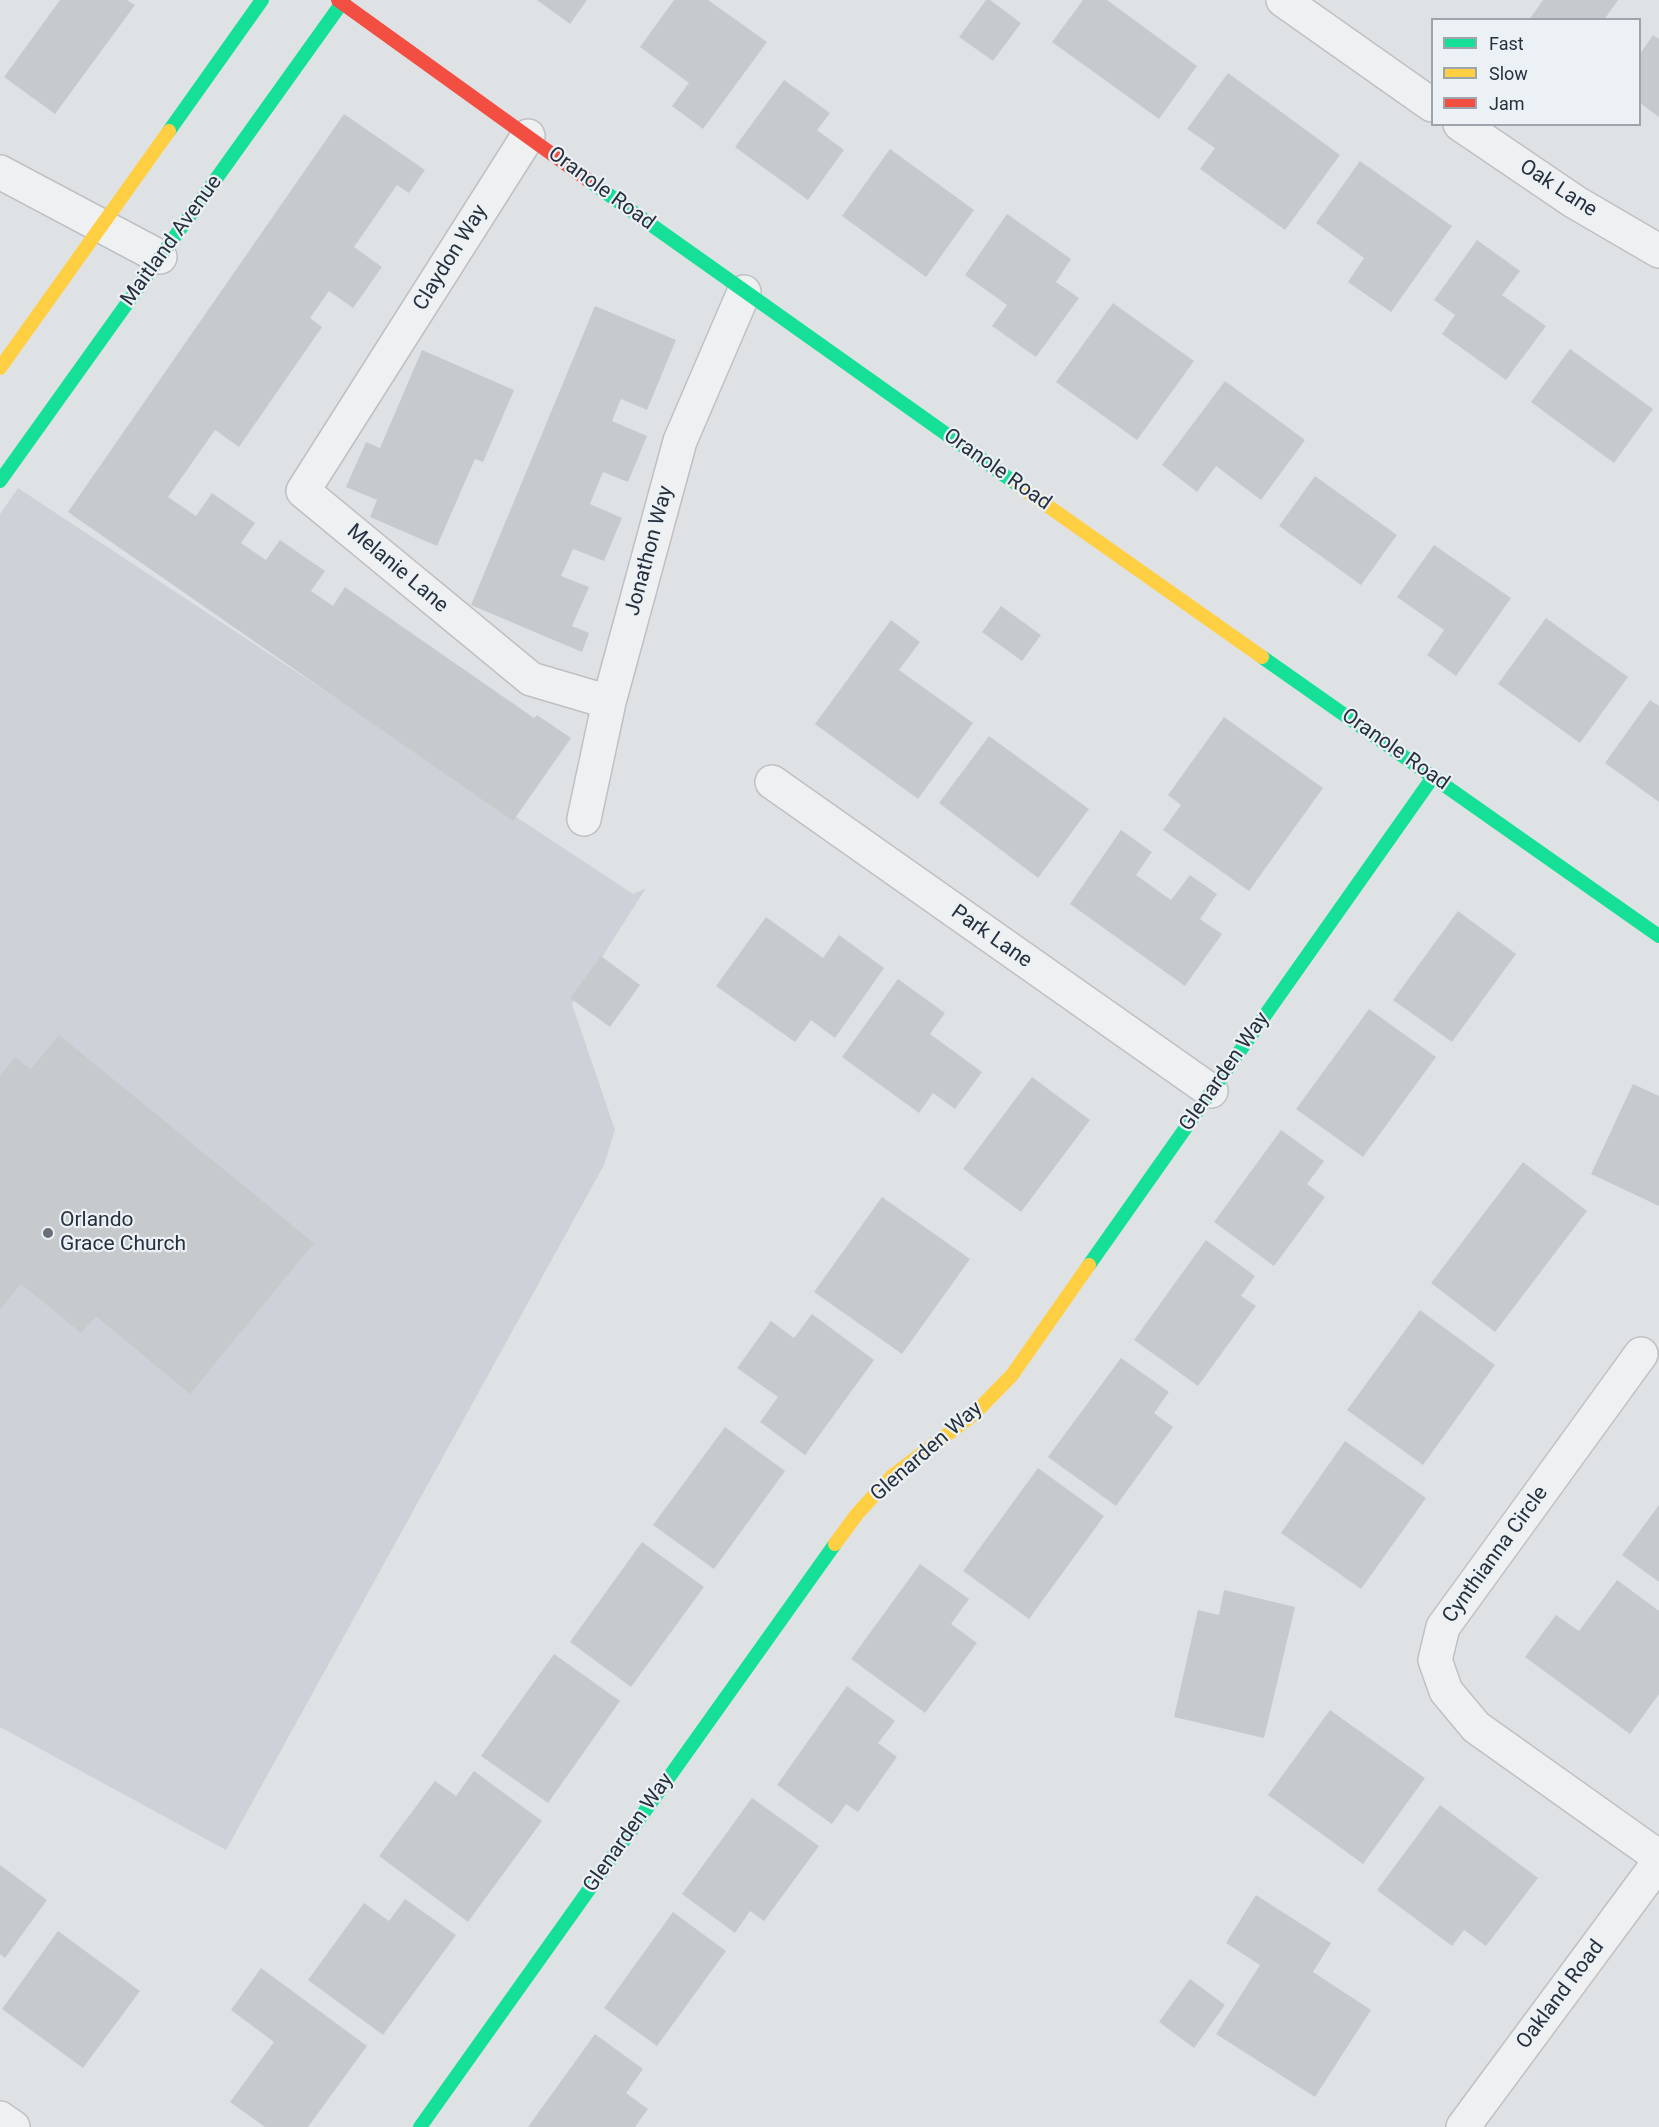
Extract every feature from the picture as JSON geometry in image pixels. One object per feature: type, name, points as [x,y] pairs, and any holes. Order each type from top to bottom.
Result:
[{"type":"street","points":[[0,368],[262,0]]},
{"type":"street","points":[[1282,0],[1431,104]]},
{"type":"street","name":"Oranole Road","points":[[342,1],[744,292],[1659,936]]},
{"type":"street","name":"Maitland Avenue","points":[[0,481],[342,1]]},
{"type":"street","name":"Oak Lane","points":[[1463,126],[1575,202],[1659,251]]},
{"type":"street","name":"Claydon Way","points":[[374,380],[528,136]]},
{"type":"street","points":[[0,172],[160,257]]},
{"type":"street","name":"Jonathon Way","points":[[584,819],[609,702],[680,441],[744,292]]},
{"type":"street","name":"Melanie Lane","points":[[374,380],[303,491],[531,679],[609,702]]},
{"type":"street","name":"Glenarden Way","points":[[420,2127],[857,1514],[892,1476],[973,1415],[1012,1375],[1433,777]]},
{"type":"street","name":"Park Lane","points":[[772,782],[1211,1091]]},
{"type":"street","name":"Cynthianna Circle","points":[[1641,1354],[1443,1627],[1435,1660],[1446,1691],[1476,1727],[1659,1857]]},
{"type":"street","name":"Oakland Road","points":[[1462,2127],[1659,1862]]},
{"type":"street","points":[[0,2118],[13,2127]]},
{"type":"shaded area","points":[[18,488],[633,894],[646,888],[572,1004],[615,1130],[604,1165],[226,1850],[0,1727],[0,514]]},
{"type":"building","points":[[60,0],[127,0],[135,5],[55,114],[4,77]]},
{"type":"building","points":[[537,0],[587,0],[570,24]]},
{"type":"building","points":[[674,0],[708,0],[767,42],[703,129],[672,106],[689,83],[640,47]]},
{"type":"building","points":[[986,0],[990,0],[1021,23],[993,61],[959,37]]},
{"type":"building","points":[[1083,0],[1107,0],[1197,66],[1159,119],[1052,42]]},
{"type":"building","points":[[1543,0],[1618,0],[1605,18],[1530,18]]},
{"type":"building","points":[[1653,35],[1659,39],[1659,117],[1641,104],[1641,53]]},
{"type":"building","points":[[1228,73],[1340,155],[1285,230],[1200,169],[1215,148],[1187,129]]},
{"type":"building","points":[[784,80],[830,113],[817,130],[844,150],[808,200],[735,147]]},
{"type":"building","points":[[344,114],[425,170],[409,193],[397,185],[354,247],[382,267],[353,308],[329,291],[310,318],[322,327],[239,447],[215,430],[168,497],[196,516],[212,493],[255,523],[241,543],[266,560],[280,540],[325,571],[311,591],[333,606],[345,587],[534,718],[537,715],[571,738],[513,821],[68,512]]},
{"type":"building","points":[[890,149],[974,210],[926,277],[842,216]]},
{"type":"building","points":[[1360,161],[1452,226],[1391,312],[1348,282],[1364,258],[1316,223]]},
{"type":"building","points":[[1007,214],[1071,259],[1056,282],[1079,298],[1036,357],[992,326],[1007,305],[965,275]]},
{"type":"building","points":[[1477,240],[1520,271],[1502,295],[1546,326],[1506,380],[1442,334],[1455,315],[1434,300]]},
{"type":"building","points":[[1113,303],[1194,361],[1137,440],[1056,382]]},
{"type":"building","points":[[595,306],[676,340],[647,410],[621,399],[612,421],[647,436],[628,482],[603,472],[590,504],[622,518],[604,561],[573,549],[561,576],[589,587],[572,626],[589,633],[582,652],[471,605]]},
{"type":"building","points":[[1570,349],[1653,409],[1614,463],[1531,402]]},
{"type":"building","points":[[422,350],[514,390],[483,462],[475,459],[437,546],[370,517],[377,500],[346,487],[366,442],[380,448]]},
{"type":"building","points":[[1225,381],[1305,440],[1261,500],[1216,466],[1197,492],[1162,465]]},
{"type":"building","points":[[1315,476],[1397,535],[1361,585],[1279,526]]},
{"type":"building","points":[[1434,545],[1511,598],[1456,676],[1427,655],[1444,630],[1397,597]]},
{"type":"building","points":[[1001,606],[1041,635],[1022,661],[982,632]]},
{"type":"building","points":[[1546,618],[1628,677],[1580,743],[1498,684]]},
{"type":"building","points":[[891,620],[920,642],[899,670],[973,723],[918,799],[815,724]]},
{"type":"building","points":[[1650,700],[1659,706],[1659,802],[1605,763]]},
{"type":"building","points":[[1224,717],[1323,788],[1249,891],[1163,830],[1181,805],[1168,795]]},
{"type":"building","points":[[989,736],[1089,809],[1038,878],[939,803]]},
{"type":"building","points":[[1121,830],[1152,852],[1136,875],[1171,900],[1190,875],[1217,894],[1200,919],[1222,934],[1185,986],[1070,904]]},
{"type":"building","points":[[1458,911],[1516,954],[1452,1042],[1393,1000]]},
{"type":"building","points":[[766,917],[823,958],[839,935],[884,968],[835,1038],[811,1020],[795,1042],[716,986]]},
{"type":"building","points":[[601,956],[640,985],[610,1027],[570,998]]},
{"type":"building","points":[[898,979],[945,1013],[930,1034],[982,1072],[955,1109],[933,1093],[919,1113],[842,1057]]},
{"type":"building","points":[[1369,1009],[1436,1057],[1363,1157],[1296,1109]]},
{"type":"building","points":[[59,1035],[314,1243],[190,1394],[96,1316],[81,1333],[21,1284],[0,1309],[0,1076],[15,1057],[31,1069]]},
{"type":"building","points":[[1032,1077],[1090,1120],[1021,1212],[963,1169]]},
{"type":"building","points":[[1633,1084],[1659,1096],[1659,1206],[1591,1174]]},
{"type":"building","points":[[1281,1130],[1324,1161],[1307,1184],[1325,1197],[1274,1266],[1214,1222]]},
{"type":"building","points":[[1523,1162],[1587,1211],[1495,1332],[1431,1283]]},
{"type":"building","points":[[882,1197],[970,1259],[902,1354],[814,1292]]},
{"type":"building","points":[[1206,1240],[1255,1276],[1241,1296],[1256,1306],[1198,1386],[1134,1340]]},
{"type":"building","points":[[1420,1310],[1495,1365],[1423,1465],[1347,1410]]},
{"type":"building","points":[[812,1314],[874,1360],[805,1455],[760,1422],[778,1397],[737,1368],[771,1321],[794,1338]]},
{"type":"building","points":[[1121,1358],[1169,1392],[1154,1413],[1173,1427],[1116,1506],[1048,1457]]},
{"type":"building","points":[[725,1427],[785,1471],[714,1569],[653,1525]]},
{"type":"building","points":[[1345,1441],[1426,1498],[1361,1589],[1281,1533]]},
{"type":"building","points":[[1038,1468],[1104,1516],[1029,1619],[963,1571]]},
{"type":"building","points":[[1659,1505],[1659,1582],[1622,1555]]},
{"type":"building","points":[[642,1542],[704,1587],[631,1687],[570,1642]]},
{"type":"building","points":[[920,1564],[969,1599],[951,1624],[977,1643],[925,1713],[851,1659]]},
{"type":"building","points":[[1617,1580],[1659,1611],[1659,1694],[1630,1734],[1525,1657],[1556,1615],[1579,1631]]},
{"type":"building","points":[[1224,1590],[1295,1607],[1264,1738],[1174,1717],[1198,1610],[1219,1615]]},
{"type":"building","points":[[554,1654],[620,1701],[548,1803],[481,1756]]},
{"type":"building","points":[[847,1686],[895,1721],[878,1743],[897,1757],[858,1812],[846,1804],[832,1824],[777,1785]]},
{"type":"building","points":[[1330,1710],[1425,1778],[1363,1864],[1268,1795]]},
{"type":"building","points":[[474,1771],[542,1821],[468,1922],[379,1856],[435,1781],[456,1796]]},
{"type":"building","points":[[752,1798],[819,1846],[764,1921],[750,1911],[735,1933],[682,1894]]},
{"type":"building","points":[[1440,1805],[1538,1878],[1486,1946],[1464,1930],[1452,1946],[1377,1890]]},
{"type":"building","points":[[0,1865],[47,1900],[5,1958],[0,1954]]},
{"type":"building","points":[[1256,1895],[1331,1943],[1313,1972],[1371,2010],[1315,2097],[1216,2034],[1260,1965],[1226,1943]]},
{"type":"building","points":[[405,1899],[456,1935],[383,2035],[308,1980],[364,1903],[389,1921]]},
{"type":"building","points":[[673,1912],[726,1951],[657,2046],[604,2008]]},
{"type":"building","points":[[58,1931],[140,1991],[83,2068],[2,2009]]},
{"type":"building","points":[[261,1968],[367,2046],[308,2127],[265,2127],[230,2102],[274,2042],[231,2010]]},
{"type":"building","points":[[1190,1979],[1225,2005],[1194,2048],[1159,2022]]},
{"type":"building","points":[[595,2034],[643,2069],[626,2093],[648,2109],[635,2127],[528,2127]]},
{"type":"traffic: fast","points":[[169,131],[262,0]]},
{"type":"traffic: fast","points":[[0,481],[344,0]]},
{"type":"traffic: fast","points":[[588,180],[1018,485]]},
{"type":"traffic: fast","points":[[1262,657],[1659,936]]},
{"type":"traffic: fast","points":[[1089,1265],[1433,777]]},
{"type":"traffic: fast","points":[[420,2127],[835,1544]]},
{"type":"traffic: slow","points":[[0,368],[169,131]]},
{"type":"traffic: slow","points":[[1018,485],[1262,657]]},
{"type":"traffic: slow","points":[[835,1544],[857,1514],[892,1476],[973,1415],[1012,1375],[1089,1265]]},
{"type":"traffic: jam","points":[[338,0],[588,180]]},
{"type":"place","name":"Orlando Grace Church","points":[[48,1233]]}]
